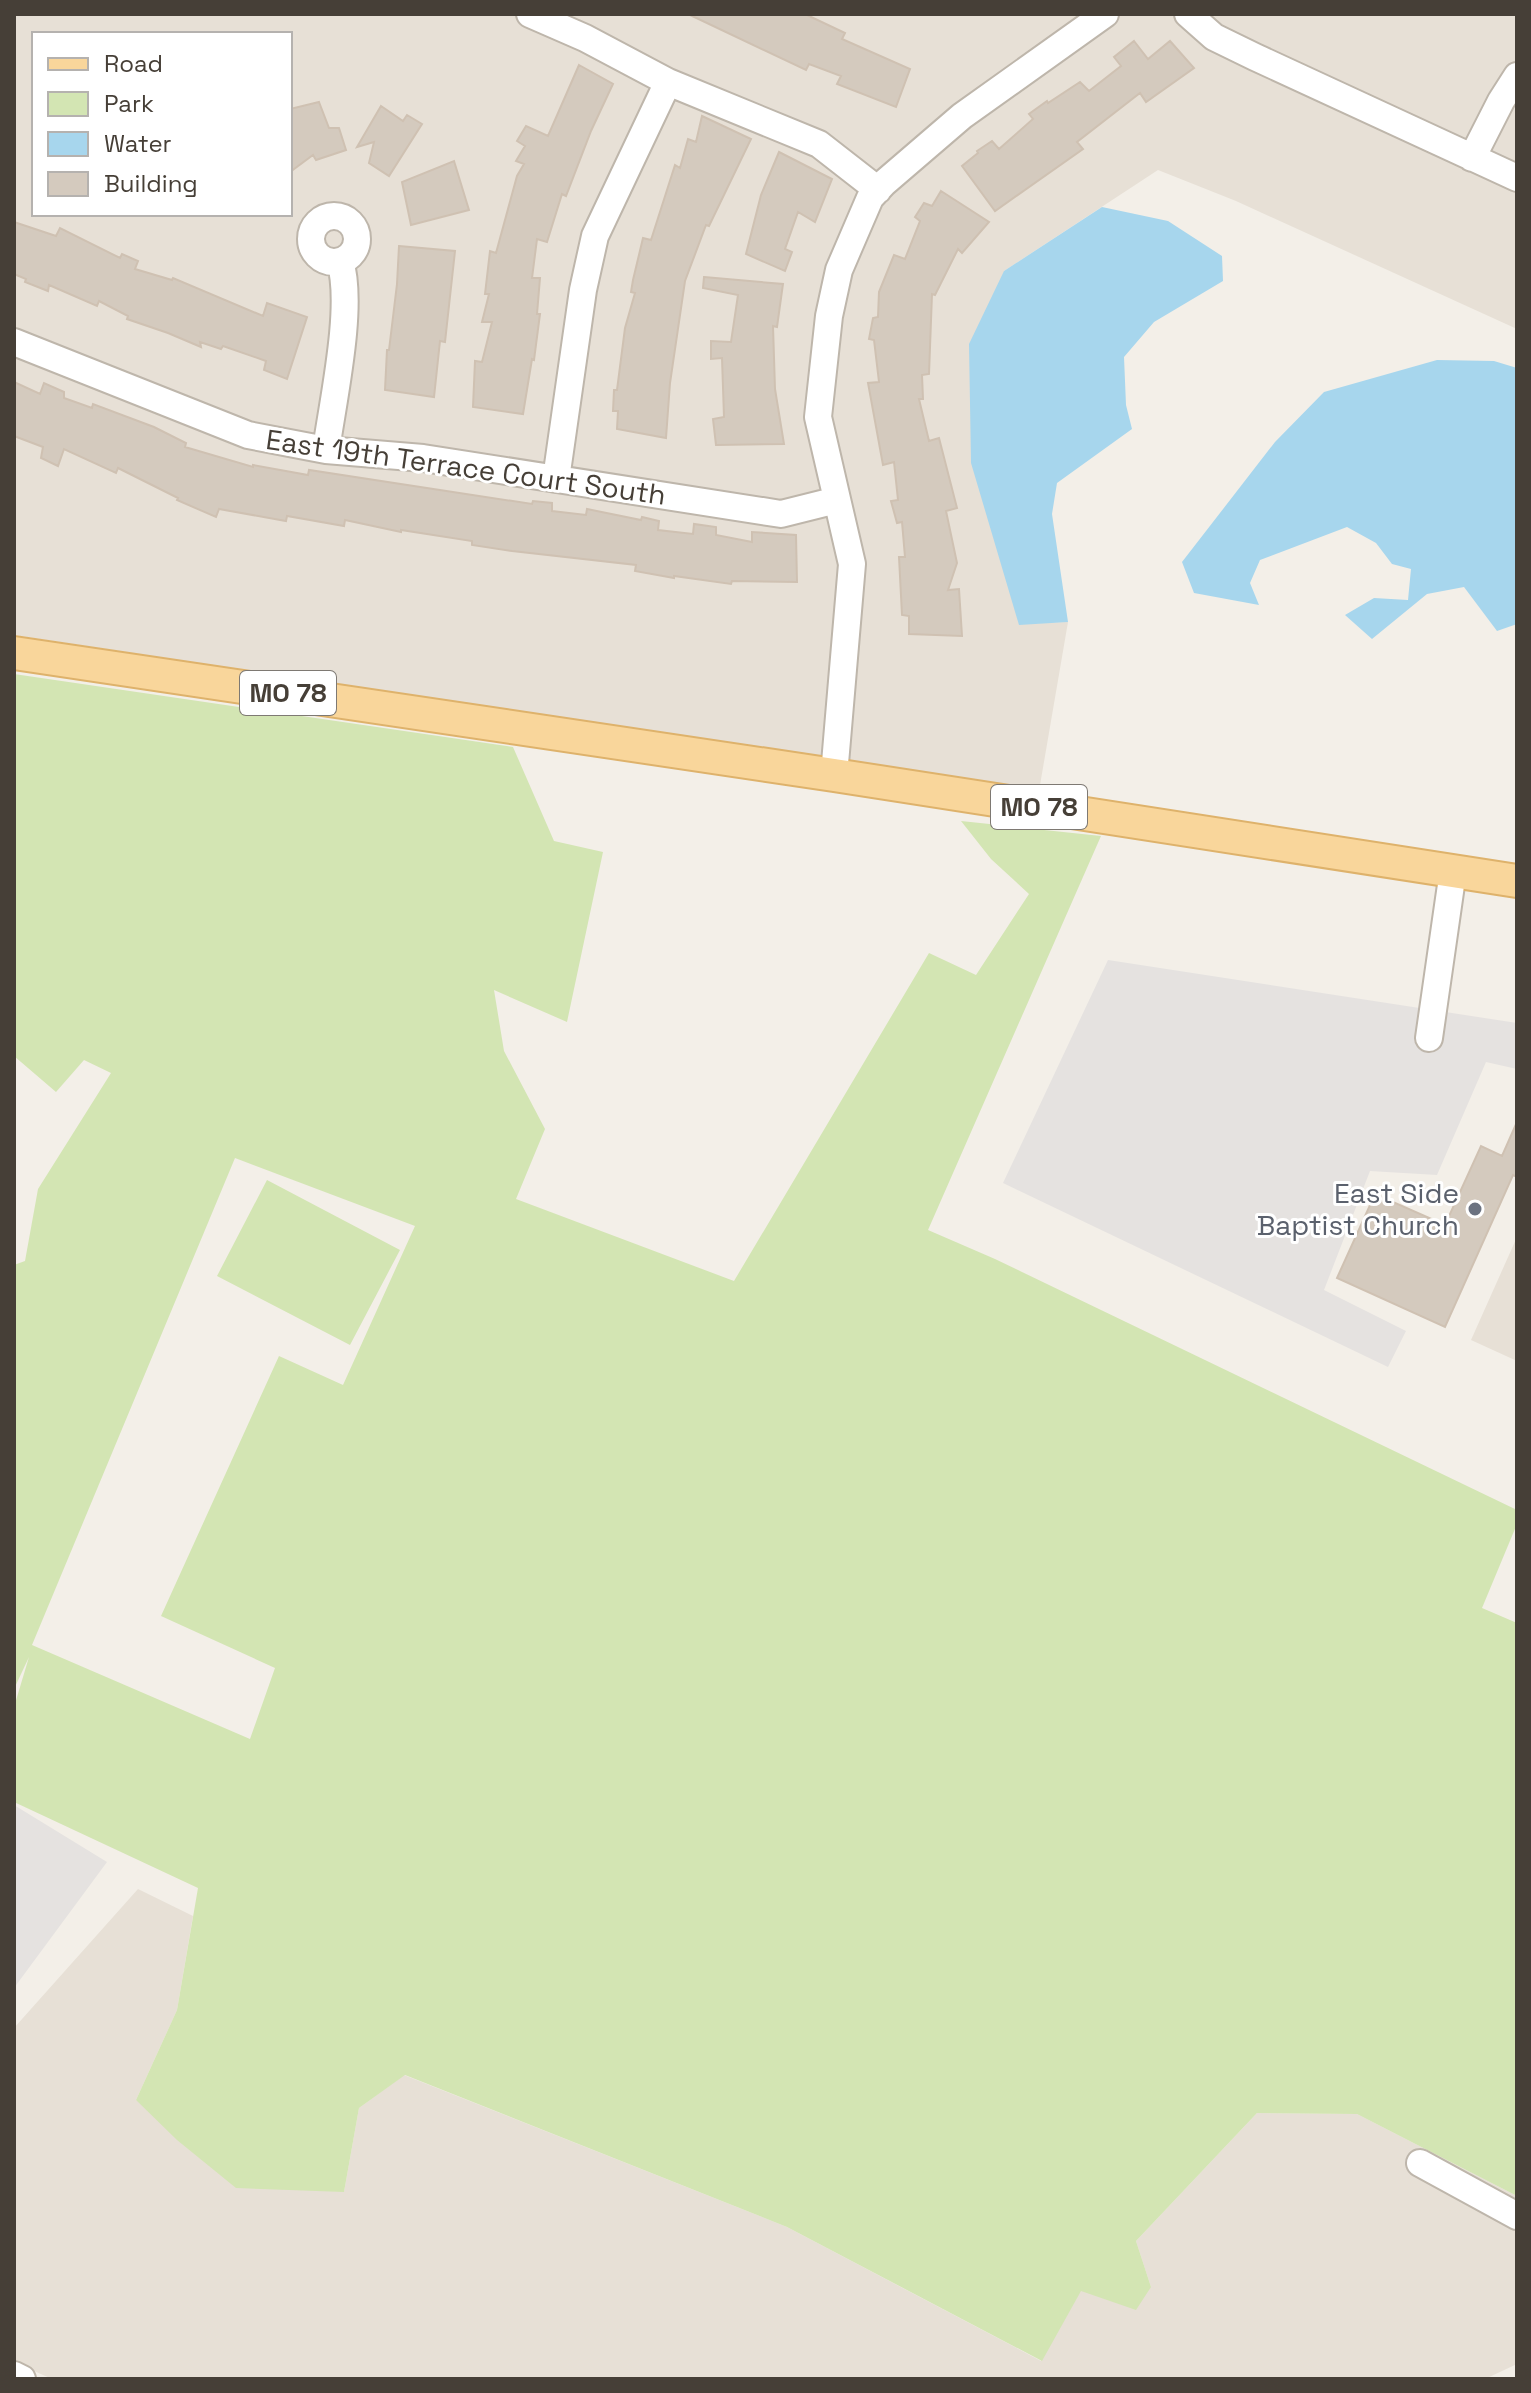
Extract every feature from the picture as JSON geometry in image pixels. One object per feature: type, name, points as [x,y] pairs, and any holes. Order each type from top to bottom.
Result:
[{"type":"main road","name":"MO 78","points":[[14,653],[1517,881]]},
{"type":"street","points":[[530,14],[585,38],[668,82],[819,144],[878,190]]},
{"type":"street","points":[[834,775],[852,564],[818,417],[829,316],[839,270],[870,198],[878,190],[962,116],[1105,14]]},
{"type":"street","points":[[1188,14],[1214,37],[1517,178]]},
{"type":"street","points":[[1472,158],[1517,76]]},
{"type":"street","points":[[556,479],[583,290],[595,236],[668,82]]},
{"type":"street","points":[[326,450],[344,313],[346,278],[340,261]]},
{"type":"street","name":"East 19th Terrace Court South","points":[[14,342],[248,435],[326,450],[423,458],[781,514],[837,500]]},
{"type":"street","points":[[1429,1038],[1453,871]]},
{"type":"street","points":[[1420,2163],[1517,2216]]},
{"type":"street","points":[[14,2375],[22,2379]]},
{"type":"shaded area","points":[[14,14],[1517,14],[1517,329],[1236,201],[1158,170],[1004,271],[1019,624],[1068,622],[1039,791],[14,635]]},
{"type":"shaded area","points":[[1108,960],[1517,1023],[1517,1069],[1486,1062],[1437,1175],[1370,1171],[1324,1290],[1406,1331],[1388,1367],[1003,1183]]},
{"type":"shaded area","points":[[1517,1237],[1517,1361],[1471,1340]]},
{"type":"shaded area","points":[[14,1805],[107,1862],[14,1988]]},
{"type":"shaded area","points":[[138,1889],[193,1916],[177,2010],[136,2100],[344,2192],[359,2108],[404,2075],[787,2227],[1041,2361],[1081,2290],[1151,2287],[1136,2241],[1257,2113],[1357,2114],[1517,2196],[1517,2364],[1485,2379],[52,2379],[14,2362],[14,2028]]},
{"type":"green space","points":[[14,674],[513,747],[554,841],[603,852],[567,1022],[494,990],[504,1051],[545,1129],[516,1199],[734,1281],[929,953],[976,975],[1029,894],[991,859],[961,821],[1101,836],[928,1230],[995,1259],[1517,1510],[1517,1524],[1482,1608],[1517,1623],[1517,2196],[1357,2114],[1257,2113],[1136,2241],[1151,2287],[1136,2310],[1081,2291],[1042,2361],[787,2227],[405,2075],[359,2108],[344,2192],[236,2188],[177,2140],[136,2100],[177,2010],[198,1888],[14,1802],[14,1707],[29,1657],[14,1689],[14,1265],[25,1261],[38,1189],[111,1073],[84,1060],[56,1092],[14,1056]],"holes":[[[235,1158],[415,1226],[343,1385],[279,1356],[161,1616],[275,1668],[250,1739],[32,1645]]]},
{"type":"green space","points":[[267,1180],[400,1250],[350,1345],[217,1276]]},
{"type":"water","points":[[1102,207],[1168,221],[1222,256],[1223,281],[1154,322],[1124,357],[1126,405],[1132,429],[1057,483],[1052,514],[1068,622],[1019,625],[971,463],[969,344],[1004,271]]},
{"type":"water","points":[[1437,360],[1494,361],[1517,368],[1517,624],[1497,631],[1464,587],[1427,594],[1372,639],[1345,615],[1374,598],[1408,600],[1411,569],[1392,564],[1376,543],[1347,527],[1260,560],[1250,583],[1259,605],[1194,593],[1182,562],[1275,442],[1324,392]]},
{"type":"building","points":[[688,14],[805,14],[845,33],[842,39],[910,69],[896,107],[837,84],[841,76],[809,64],[806,70]]},
{"type":"building","points":[[1134,41],[1148,59],[1170,41],[1194,68],[1146,102],[1140,93],[1077,142],[1083,149],[995,211],[962,166],[992,141],[999,149],[1033,119],[1029,114],[1047,101],[1080,82],[1089,91],[1121,66],[1114,57]]},
{"type":"building","points":[[579,65],[613,84],[566,196],[562,194],[547,242],[537,239],[532,278],[540,278],[537,314],[540,314],[523,414],[473,407],[475,361],[482,362],[492,322],[482,322],[489,294],[485,294],[490,251],[496,253],[517,176],[524,164],[516,161],[525,146],[517,141],[526,126],[548,136]]},
{"type":"building","points":[[319,102],[329,128],[339,128],[346,150],[316,160],[313,155],[292,171],[292,109]]},
{"type":"building","points":[[381,106],[403,121],[407,115],[422,124],[389,176],[369,163],[374,142],[357,147]]},
{"type":"building","points":[[702,116],[751,139],[709,226],[706,225],[685,281],[670,383],[666,438],[617,429],[618,411],[613,411],[614,390],[617,390],[625,328],[635,293],[631,292],[633,280],[643,238],[651,240],[675,165],[680,168],[688,139],[696,142]]},
{"type":"building","points":[[779,152],[832,179],[815,222],[798,212],[785,249],[792,252],[785,271],[746,254],[761,195]]},
{"type":"building","points":[[454,161],[469,210],[411,225],[402,182]]},
{"type":"building","points":[[941,191],[989,222],[962,253],[958,249],[935,295],[932,294],[929,374],[922,375],[923,399],[919,399],[929,441],[939,438],[957,508],[946,511],[957,563],[948,590],[959,589],[962,636],[909,634],[909,616],[902,615],[899,557],[905,557],[902,522],[897,523],[891,501],[898,500],[894,462],[883,465],[868,383],[879,382],[874,340],[869,339],[873,318],[878,317],[879,292],[894,255],[905,259],[920,221],[915,217],[924,203],[932,206]]},
{"type":"building","points":[[14,222],[56,236],[60,228],[120,258],[122,254],[138,261],[135,269],[173,278],[263,316],[267,303],[307,317],[287,379],[264,370],[266,361],[223,346],[221,349],[200,342],[201,347],[127,319],[128,316],[99,301],[97,306],[49,285],[48,291],[25,282],[26,279],[14,274]]},
{"type":"building","points":[[399,246],[455,251],[445,342],[440,341],[434,397],[385,390]]},
{"type":"building","points":[[704,277],[783,284],[777,327],[773,326],[775,389],[784,444],[716,445],[713,419],[724,417],[722,358],[711,359],[711,341],[731,342],[738,295],[703,288]]},
{"type":"building","points":[[14,382],[40,394],[44,383],[64,392],[64,398],[92,408],[93,404],[154,427],[186,443],[185,447],[253,467],[308,475],[309,470],[532,504],[533,501],[552,503],[552,511],[586,515],[587,509],[641,520],[642,517],[659,521],[658,530],[693,534],[694,524],[716,527],[716,535],[752,542],[752,532],[796,535],[797,582],[732,581],[731,584],[674,578],[635,571],[636,565],[472,545],[472,541],[401,532],[345,520],[344,526],[287,516],[286,521],[219,509],[216,517],[118,468],[116,473],[64,449],[58,466],[41,458],[43,447],[14,436]]},
{"type":"building","name":"East Side Baptist Church","points":[[1517,1122],[1517,1177],[1513,1175],[1445,1327],[1337,1278],[1375,1194],[1445,1225],[1481,1146],[1502,1156]]},
{"type":"place","name":"East Side Baptist Church","points":[[1475,1209]]}]
